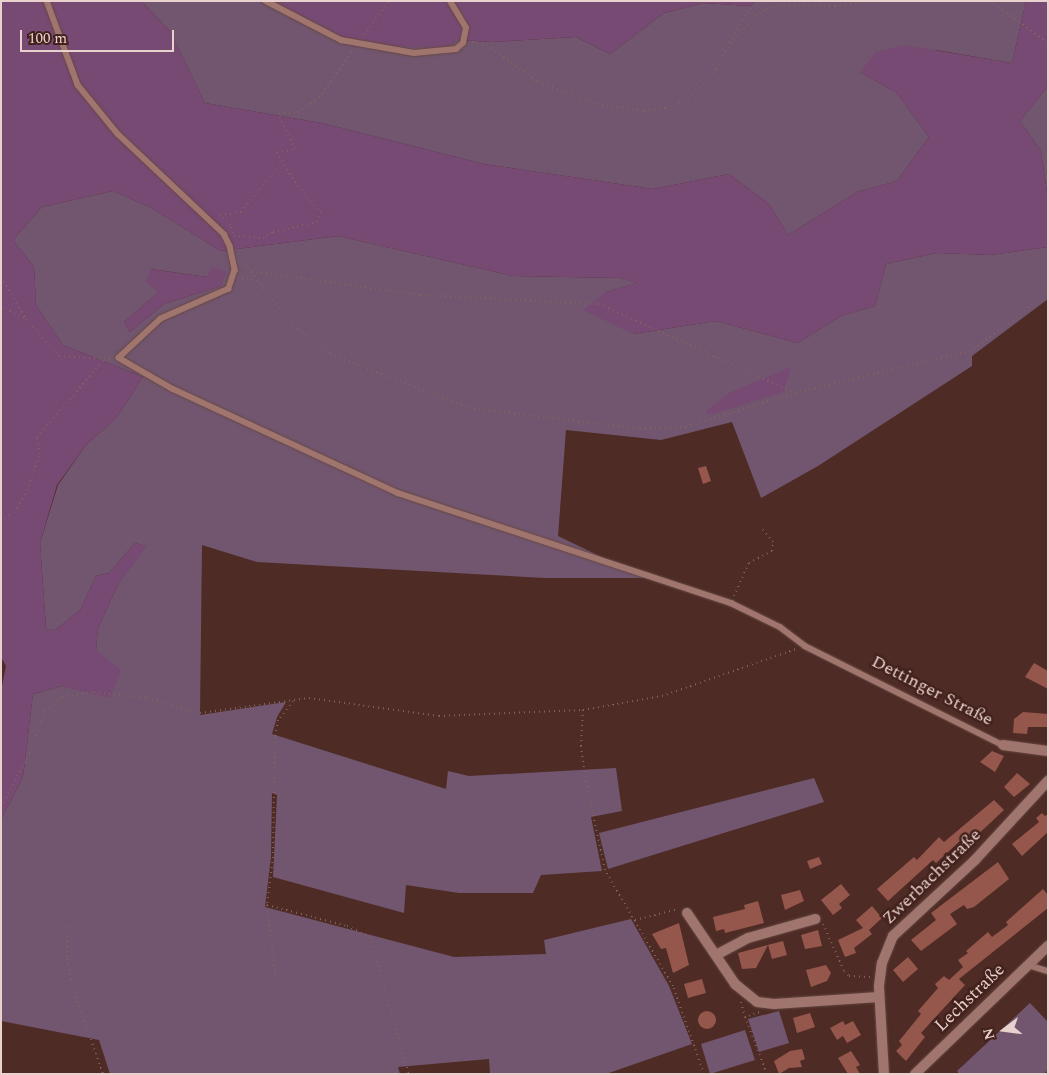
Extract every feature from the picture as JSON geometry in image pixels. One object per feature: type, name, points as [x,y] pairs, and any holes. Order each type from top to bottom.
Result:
[{"type":"street","name":"Dettinger Straße","points":[[1003,745],[1048,751]]},
{"type":"street","name":"Zwerbachstraße","points":[[884,1074],[879,997],[880,977],[886,950],[893,936],[975,860],[1048,781]]},
{"type":"street","points":[[687,913],[742,992],[766,1004],[879,997]]},
{"type":"street","points":[[716,955],[748,938],[815,919]]},
{"type":"street","name":"Lechstraße","points":[[915,1074],[1048,946]]},
{"type":"lane","points":[[47,1],[78,85],[118,134],[224,234],[230,246],[234,270],[229,289]]},
{"type":"lane","points":[[266,1],[341,40],[414,53],[456,49],[463,42],[466,28],[450,1]]},
{"type":"lane","name":"Dettinger Straße","points":[[229,289],[161,319],[119,358],[172,389],[398,493],[731,603],[780,627],[805,646],[1003,745]]},
{"type":"lane","points":[[1028,965],[1048,971]]},
{"type":"path","points":[[369,29],[390,1]]},
{"type":"path","points":[[463,42],[487,45],[538,82],[568,94],[598,104],[644,111],[684,101],[701,90],[718,68],[744,16],[758,1]]},
{"type":"path","points":[[728,47],[755,16],[766,9],[779,5],[835,6],[872,1]]},
{"type":"path","points":[[990,1],[1048,43]]},
{"type":"path","points":[[282,163],[242,212],[220,215],[231,225],[234,237],[263,238],[273,232],[317,222],[321,213],[282,163],[277,153],[295,150],[279,114],[298,112],[319,98],[358,43]]},
{"type":"path","points":[[230,246],[293,326],[330,354],[469,408],[649,429],[686,427],[795,393],[969,351],[1001,330],[1048,291]]},
{"type":"path","points":[[251,271],[420,295],[599,304],[795,393]]},
{"type":"path","points":[[1,277],[26,320],[59,356],[103,360],[37,437],[40,454],[25,495],[17,508],[1,522]]},
{"type":"path","points":[[229,289],[240,278],[258,281]]},
{"type":"path","points":[[1,306],[26,320]]},
{"type":"path","points":[[731,603],[749,563],[772,552],[773,542],[762,529]]},
{"type":"path","points":[[1,807],[31,750],[45,711],[62,697],[94,692],[147,698],[200,713],[309,698],[439,716],[583,710],[662,696],[733,668],[805,646]]},
{"type":"path","points":[[276,979],[267,905],[273,857],[275,737],[278,720],[294,700]]},
{"type":"path","points":[[583,710],[581,746],[584,773],[605,870],[673,986],[704,1074]]},
{"type":"path","points":[[267,905],[347,926],[370,937],[409,1074]]},
{"type":"path","points":[[635,920],[677,909],[687,913]]},
{"type":"path","points":[[815,919],[828,928],[844,971],[849,976],[880,977]]},
{"type":"path","points":[[67,926],[67,959],[74,992],[103,1074]]},
{"type":"path","points":[[745,1017],[764,1011],[766,1004]]},
{"type":"path","points":[[743,1009],[767,1074]]},
{"type":"shaded area","points":[[1,1],[141,1],[170,31],[205,103],[322,123],[484,164],[653,189],[729,174],[769,204],[788,235],[857,192],[897,181],[929,137],[897,93],[860,72],[876,52],[904,45],[1012,63],[1026,1],[1048,1],[1048,86],[1020,121],[1041,151],[1048,199],[1048,247],[991,255],[937,253],[886,264],[875,306],[841,316],[798,343],[716,321],[633,334],[583,310],[606,292],[637,283],[619,278],[513,276],[338,236],[221,251],[150,207],[113,191],[42,207],[13,240],[34,267],[36,305],[63,345],[143,377],[116,418],[86,445],[57,485],[40,543],[46,628],[54,631],[80,610],[96,576],[109,573],[135,543],[147,546],[119,583],[98,628],[96,650],[121,670],[110,698],[62,686],[33,694],[23,777],[1,820],[1,691],[6,666],[1,657]]},
{"type":"shaded area","points":[[141,1],[264,1],[444,48],[457,40],[493,42],[576,37],[610,54],[664,13],[703,3],[751,6],[757,1],[1026,1],[1012,63],[936,50],[860,72],[897,93],[929,137],[897,181],[857,192],[788,235],[769,204],[729,174],[653,189],[484,164],[322,123],[205,103],[170,31]]},
{"type":"shaded area","points":[[264,1],[757,1],[751,6],[703,3],[664,13],[610,54],[576,37],[493,42],[458,40],[444,48],[343,45]]},
{"type":"shaded area","points":[[1048,86],[1048,199],[1041,151],[1020,121]]},
{"type":"shaded area","points":[[113,191],[150,207],[221,251],[338,236],[513,276],[619,278],[638,283],[606,292],[633,334],[716,321],[798,343],[841,316],[875,306],[886,264],[937,253],[991,255],[1048,247],[1048,299],[972,356],[972,366],[818,466],[761,498],[732,422],[661,440],[566,430],[558,536],[645,578],[545,578],[257,562],[202,545],[200,715],[286,702],[277,717],[272,734],[446,789],[448,771],[469,776],[616,768],[622,811],[591,817],[602,871],[541,875],[533,893],[459,893],[406,885],[404,913],[273,877],[277,795],[272,793],[271,857],[265,907],[454,957],[546,954],[544,940],[631,919],[669,986],[692,1044],[606,1074],[490,1074],[489,1059],[398,1067],[400,1074],[110,1074],[99,1040],[1,1021],[1,820],[23,777],[33,694],[62,686],[110,697],[96,650],[98,628],[119,583],[146,546],[135,543],[109,573],[96,576],[80,610],[54,631],[46,628],[40,543],[58,485],[86,445],[116,418],[143,377],[63,345],[36,305],[34,267],[13,240],[42,207]],"holes":[[[151,269],[207,277],[221,286],[164,304],[130,332],[124,322],[158,293]]]},
{"type":"shaded area","points":[[212,267],[227,272],[221,286],[164,304],[130,332],[124,322],[158,293],[146,282],[150,269],[207,277]]},
{"type":"shaded area","points":[[791,367],[784,392],[709,415],[706,411],[731,392]]},
{"type":"shaded area","points":[[814,778],[824,802],[608,869],[599,833]]},
{"type":"shaded area","points":[[1030,1003],[1048,1022],[1048,1070],[1044,1074],[959,1074],[957,1071]]},
{"type":"shaded area","points":[[779,1011],[789,1043],[759,1052],[748,1019]]},
{"type":"shaded area","points":[[745,1030],[755,1060],[710,1074],[701,1044]]},
{"type":"building","points":[[706,466],[711,481],[703,484],[698,468]]},
{"type":"building","points":[[1034,663],[1048,671],[1048,689],[1025,677]]},
{"type":"building","points":[[1023,712],[1048,714],[1048,727],[1028,727],[1027,734],[1013,733],[1014,719]]},
{"type":"building","points":[[992,751],[1004,756],[995,772],[980,762]]},
{"type":"building","points":[[1017,773],[1030,784],[1014,797],[1004,787]]},
{"type":"building","points":[[994,800],[1004,810],[971,841],[964,845],[960,841],[936,863],[933,860],[888,901],[877,889],[914,857],[917,860],[939,837],[944,842]]},
{"type":"building","points":[[1042,813],[1045,816],[1048,814],[1048,832],[1022,856],[1012,844],[1039,822],[1036,818]]},
{"type":"building","points":[[819,857],[822,864],[810,869],[807,861]]},
{"type":"building","points":[[998,862],[1009,879],[974,907],[967,909],[964,905],[950,914],[957,924],[921,951],[911,940],[936,920],[931,913]]},
{"type":"building","points":[[841,884],[850,895],[839,904],[842,908],[833,915],[821,900]]},
{"type":"building","points":[[1043,889],[1048,895],[1048,908],[959,979],[965,985],[921,1033],[925,1037],[906,1061],[896,1051],[902,1045],[899,1041],[921,1014],[918,1011],[938,988],[935,984],[944,976],[949,980],[963,967],[958,960],[968,953],[966,951],[988,932],[992,937],[1008,925],[1006,922]]},
{"type":"building","points":[[800,890],[804,901],[785,910],[781,895]]},
{"type":"building","points":[[758,901],[764,923],[725,933],[724,929],[716,931],[713,917],[745,909],[744,905]]},
{"type":"building","points":[[872,906],[882,918],[869,930],[872,934],[854,948],[856,953],[845,957],[838,940],[863,928],[856,920]]},
{"type":"building","points":[[679,923],[689,965],[673,973],[666,948],[661,949],[652,934]]},
{"type":"building","points":[[818,930],[822,946],[805,949],[801,935]]},
{"type":"building","points":[[783,941],[787,955],[772,959],[768,945]]},
{"type":"building","points":[[768,945],[756,968],[742,969],[738,953]]},
{"type":"building","points":[[908,957],[918,969],[903,982],[893,970]]},
{"type":"building","points":[[826,965],[831,973],[827,981],[811,987],[806,970]]},
{"type":"building","points":[[702,979],[706,993],[688,998],[684,984]]},
{"type":"building","points":[[703,1011],[711,1011],[716,1016],[714,1027],[703,1029],[698,1024],[698,1016]]},
{"type":"building","points":[[810,1013],[815,1027],[797,1033],[793,1018]]},
{"type":"building","points":[[843,1021],[845,1025],[853,1021],[861,1035],[847,1043],[843,1036],[837,1040],[830,1028]]},
{"type":"building","points":[[802,1049],[805,1059],[800,1061],[802,1067],[789,1068],[779,1074],[774,1061],[790,1051]]},
{"type":"building","points":[[851,1051],[860,1065],[856,1067],[860,1074],[848,1074],[838,1058]]}]
